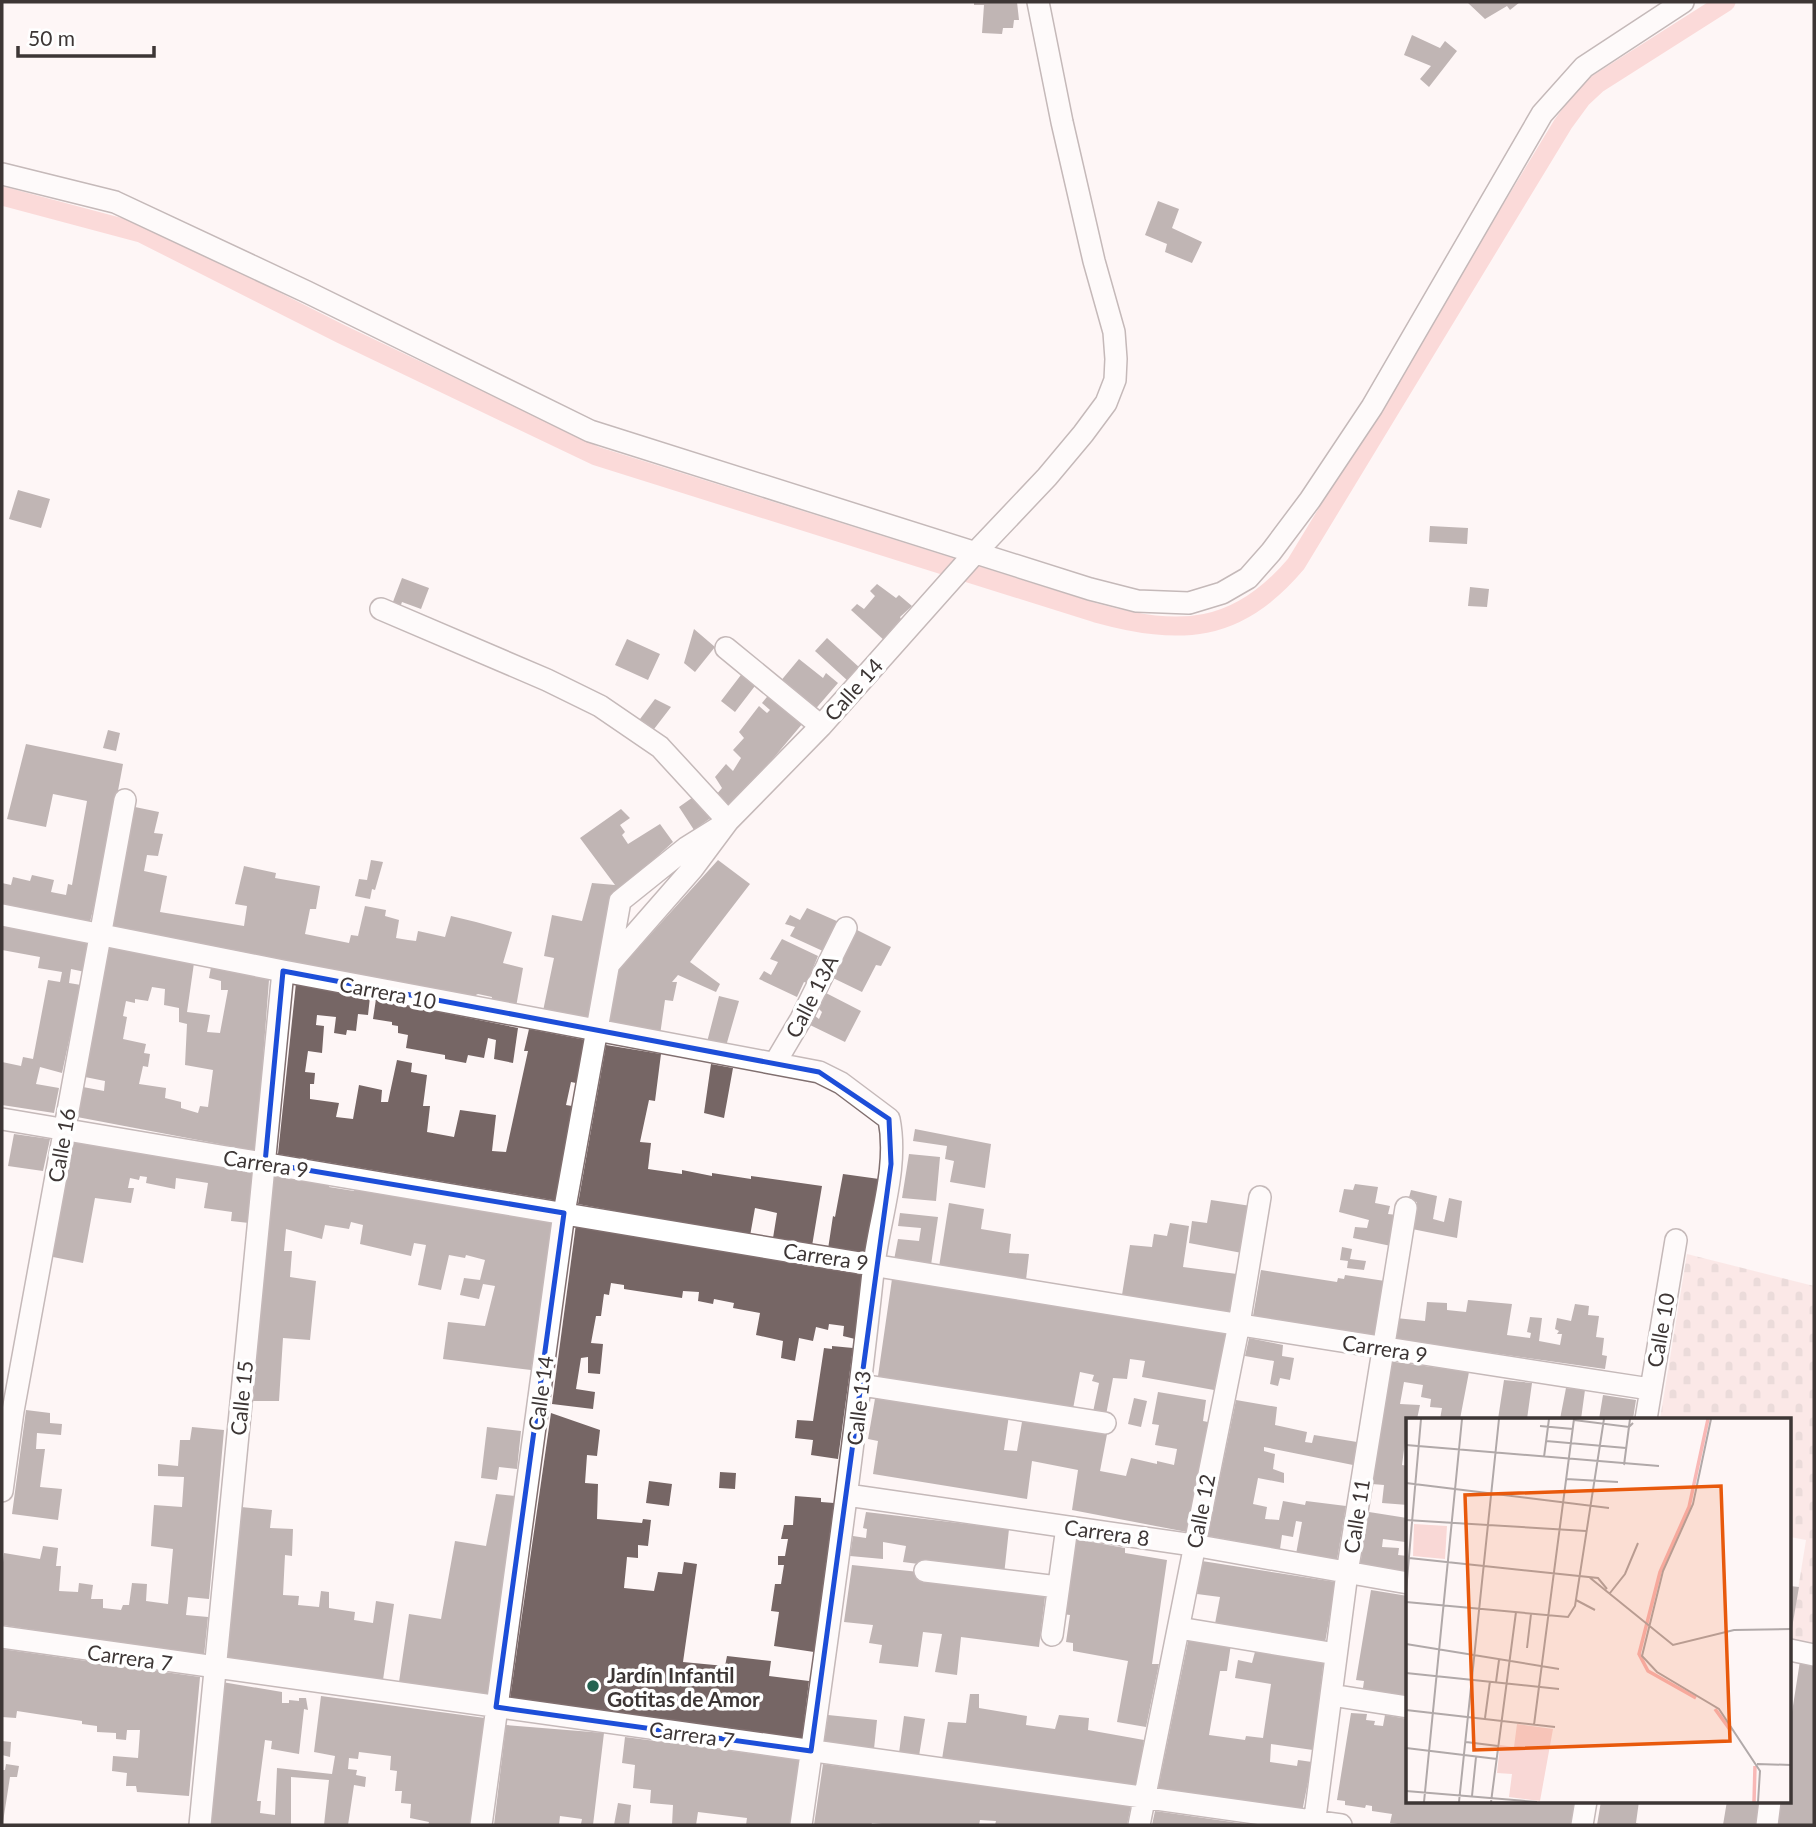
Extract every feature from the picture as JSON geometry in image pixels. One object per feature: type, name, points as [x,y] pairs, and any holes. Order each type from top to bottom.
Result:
[{"type":"street","name":"Calle 14","points":[[610,963],[693,868],[729,821],[821,726],[975,553],[1047,477],[1105,403],[1115,380],[1114,332],[1094,261],[1038,2]]},
{"type":"street","points":[[2,174],[115,202],[307,292],[590,431],[1090,589],[1137,601],[1189,603],[1222,593],[1248,578],[1310,500],[1372,407],[1542,114],[1584,67],[1683,2]]},
{"type":"street","points":[[381,609],[547,680],[600,706],[660,747],[729,821]]},
{"type":"street","points":[[726,648],[821,726]]},
{"type":"street","name":"Calle 16","points":[[2,1491],[13,1411],[63,1129],[125,800]]},
{"type":"street","name":"Calle 14","points":[[481,1825],[564,1213],[620,901],[686,848],[729,821]]},
{"type":"street","name":"Carrera 10","points":[[2,915],[596,1032],[775,1063]]},
{"type":"street","name":"Calle 13A","points":[[775,1063],[802,1019],[846,928]]},
{"type":"street","name":"Calle 15","points":[[200,1825],[283,971]]},
{"type":"street","name":"Calle 13","points":[[775,1063],[819,1072],[841,1083],[889,1119],[892,1134],[891,1164],[874,1265],[847,1495],[801,1825]]},
{"type":"street","name":"Carrera 9","points":[[2,1119],[1382,1348],[1650,1388]]},
{"type":"street","name":"Calle 12","points":[[1139,1825],[1239,1324],[1260,1197]]},
{"type":"street","name":"Calle 11","points":[[1315,1823],[1347,1573],[1406,1208]]},
{"type":"street","name":"Calle 10","points":[[1646,1418],[1676,1240]]},
{"type":"street","points":[[861,1385],[1105,1423]]},
{"type":"street","name":"Carrera 8","points":[[847,1495],[1193,1545],[1406,1583]]},
{"type":"street","points":[[1052,1635],[1067,1527]]},
{"type":"street","points":[[925,1571],[1058,1587]]},
{"type":"street","points":[[1179,1628],[1336,1654]]},
{"type":"street","name":"Carrera 7","points":[[2,1637],[1341,1825]]},
{"type":"street","points":[[1792,1658],[1814,1654]]},
{"type":"street","points":[[1331,1695],[1406,1707]]},
{"type":"street","points":[[1582,1825],[1586,1802]]},
{"type":"street","points":[[1767,1825],[1770,1802]]},
{"type":"highlighted area","points":[[283,971],[819,1072],[889,1119],[891,1164],[811,1751],[496,1707],[564,1213],[265,1163]]},
{"type":"green space","points":[[1687,1254],[1814,1286],[1814,1643],[1792,1639],[1806,1540],[1792,1537],[1792,1418],[1660,1418]]},
{"type":"building","points":[[974,2],[1017,2],[1019,20],[1014,20],[1013,28],[1003,28],[1002,34],[982,33],[984,5],[974,5]]},
{"type":"building","points":[[1467,2],[1520,2],[1510,10],[1507,6],[1485,19]]},
{"type":"building","points":[[1412,35],[1440,48],[1445,41],[1457,51],[1429,87],[1420,79],[1431,66],[1404,55]]},
{"type":"building","points":[[1158,201],[1179,209],[1172,228],[1202,242],[1192,263],[1165,252],[1167,244],[1145,235]]},
{"type":"building","points":[[18,490],[50,499],[41,528],[9,519]]},
{"type":"building","points":[[1430,526],[1468,528],[1467,544],[1429,542]]},
{"type":"building","points":[[402,578],[429,588],[421,609],[402,602],[399,610],[391,607]]},
{"type":"building","points":[[877,584],[896,598],[899,595],[912,606],[900,617],[903,624],[886,642],[851,610],[857,604],[864,609],[875,596],[870,591]]},
{"type":"building","points":[[1470,587],[1489,589],[1487,607],[1468,606]]},
{"type":"building","points":[[694,629],[715,647],[695,672],[684,663]]},
{"type":"building","points":[[827,638],[860,668],[848,681],[815,651]]},
{"type":"building","points":[[627,639],[660,654],[648,680],[615,665]]},
{"type":"building","points":[[799,659],[823,678],[826,673],[838,683],[812,713],[779,683]]},
{"type":"building","points":[[744,671],[758,682],[735,712],[721,701]]},
{"type":"building","points":[[771,692],[803,723],[728,808],[716,795],[722,788],[715,777],[726,764],[733,771],[741,758],[733,750],[744,738],[739,732],[759,706],[767,713],[770,710],[762,703]]},
{"type":"building","points":[[655,699],[671,707],[651,733],[637,723]]},
{"type":"building","points":[[108,730],[120,733],[116,751],[103,748]]},
{"type":"building","points":[[26,744],[123,764],[104,866],[90,922],[2,905],[2,883],[11,885],[13,877],[30,881],[32,875],[54,880],[51,892],[66,895],[68,884],[72,885],[87,801],[53,794],[46,827],[7,819]]},
{"type":"building","points":[[696,795],[712,817],[694,830],[679,807]]},
{"type":"building","points":[[135,807],[159,812],[154,833],[163,834],[158,856],[147,855],[144,871],[167,876],[160,912],[244,926],[247,906],[235,904],[244,866],[276,873],[275,878],[320,886],[316,909],[310,909],[305,934],[349,943],[351,935],[358,936],[365,906],[386,910],[385,916],[399,920],[396,938],[408,940],[416,941],[418,931],[445,937],[451,916],[476,922],[512,932],[503,963],[523,968],[516,1007],[491,1002],[492,997],[478,994],[469,998],[109,925]]},
{"type":"building","points":[[621,809],[630,818],[620,825],[628,844],[660,824],[673,842],[620,890],[590,1021],[543,1011],[554,958],[544,956],[552,915],[582,921],[592,883],[615,885],[580,838]]},
{"type":"building","points":[[371,860],[383,862],[375,890],[372,889],[370,899],[355,896],[359,879],[367,880]]},
{"type":"building","points":[[718,860],[750,884],[690,962],[720,984],[716,992],[678,975],[672,982],[677,982],[673,1001],[665,1000],[660,1035],[606,1026],[617,968],[620,968]]},
{"type":"building","points":[[807,908],[839,922],[825,952],[790,936],[795,927],[785,924],[790,915],[800,920]]},
{"type":"building","points":[[2,926],[91,943],[85,972],[71,969],[69,983],[81,985],[62,1073],[40,1067],[36,1084],[59,1088],[54,1113],[2,1105],[2,1062],[21,1066],[23,1057],[33,1059],[48,980],[60,982],[62,972],[38,968],[40,957],[2,950]]},
{"type":"building","points":[[855,929],[891,947],[881,966],[876,965],[862,992],[833,978],[852,941],[849,940]]},
{"type":"building","points":[[782,939],[818,956],[807,983],[804,982],[797,997],[759,979],[764,971],[771,975],[778,962],[770,959]]},
{"type":"building","points":[[108,946],[194,963],[187,1012],[210,1015],[207,1032],[220,1033],[228,990],[221,990],[221,981],[209,978],[211,967],[269,980],[256,1151],[77,1117],[83,1087],[104,1091],[105,1081],[85,1077]],"holes":[[[152,987],[165,989],[164,1005],[179,1008],[179,1022],[187,1024],[185,1065],[213,1070],[208,1107],[200,1106],[198,1113],[181,1108],[181,1102],[165,1098],[166,1088],[139,1084],[143,1066],[148,1067],[150,1054],[144,1053],[146,1044],[123,1039],[127,1017],[123,1016],[126,1001],[148,1001]]]},
{"type":"building","points":[[296,983],[370,997],[368,1015],[358,1014],[356,1031],[347,1030],[346,1035],[334,1033],[336,1017],[317,1015],[316,1025],[324,1026],[322,1053],[308,1051],[305,1072],[315,1073],[314,1084],[310,1084],[310,1099],[339,1103],[336,1117],[353,1119],[359,1085],[382,1090],[381,1102],[388,1102],[397,1060],[412,1063],[411,1072],[427,1075],[423,1106],[430,1106],[427,1132],[454,1137],[460,1110],[496,1115],[492,1151],[506,1152],[528,1051],[524,1051],[529,1029],[586,1040],[576,1083],[571,1082],[566,1105],[572,1106],[558,1201],[278,1154]]},
{"type":"building","points":[[826,993],[861,1011],[845,1042],[810,1025],[815,1016],[819,1019],[822,1012],[819,1009]]},
{"type":"building","points":[[719,996],[739,1001],[726,1046],[707,1042]]},
{"type":"building","points":[[376,999],[518,1028],[513,1063],[494,1059],[496,1040],[488,1038],[484,1058],[468,1055],[466,1063],[445,1059],[445,1055],[406,1048],[408,1035],[398,1033],[398,1026],[392,1025],[392,1022],[373,1019]]},
{"type":"building","points":[[606,1045],[661,1054],[655,1101],[649,1100],[640,1142],[651,1143],[648,1169],[682,1174],[682,1170],[751,1179],[751,1176],[822,1186],[812,1246],[773,1238],[777,1213],[755,1208],[750,1236],[578,1204]]},
{"type":"building","points":[[711,1064],[733,1068],[724,1118],[704,1113]]},
{"type":"building","points":[[915,1129],[991,1144],[985,1188],[950,1182],[954,1161],[945,1159],[947,1146],[913,1141]]},
{"type":"building","points":[[14,1134],[50,1139],[43,1171],[8,1166]]},
{"type":"building","points":[[70,1141],[252,1170],[254,1178],[249,1223],[231,1221],[232,1212],[204,1208],[208,1183],[176,1178],[175,1189],[146,1183],[147,1177],[140,1176],[139,1180],[130,1178],[128,1188],[134,1188],[131,1203],[95,1198],[83,1263],[48,1256]]},
{"type":"building","points":[[909,1154],[940,1157],[936,1201],[902,1198]]},
{"type":"building","points":[[273,1173],[330,1181],[329,1187],[354,1191],[355,1186],[555,1219],[531,1370],[443,1359],[448,1322],[485,1326],[495,1286],[483,1284],[479,1299],[460,1295],[464,1278],[480,1280],[485,1260],[466,1255],[465,1258],[449,1255],[441,1290],[418,1285],[426,1245],[414,1243],[411,1256],[360,1244],[363,1225],[351,1222],[349,1229],[325,1225],[322,1239],[286,1229],[284,1251],[292,1251],[290,1277],[316,1281],[310,1340],[283,1338],[279,1401],[253,1401]]},
{"type":"building","points":[[843,1174],[879,1179],[867,1255],[828,1249]]},
{"type":"building","points":[[1355,1184],[1378,1187],[1375,1203],[1390,1206],[1388,1214],[1397,1215],[1391,1246],[1353,1238],[1355,1227],[1367,1228],[1369,1220],[1339,1212],[1344,1189],[1353,1190]]},
{"type":"building","points":[[1411,1190],[1437,1196],[1433,1219],[1444,1222],[1449,1198],[1462,1201],[1457,1238],[1412,1229],[1417,1202],[1408,1201]]},
{"type":"building","points":[[1211,1200],[1251,1206],[1242,1253],[1189,1243],[1192,1221],[1207,1223]]},
{"type":"building","points":[[949,1203],[984,1209],[981,1229],[1011,1234],[1009,1253],[1029,1254],[1026,1280],[939,1267]]},
{"type":"building","points":[[900,1213],[938,1217],[931,1265],[894,1260],[898,1239],[919,1241],[921,1228],[898,1226]]},
{"type":"building","points":[[1170,1223],[1189,1226],[1183,1267],[1237,1274],[1229,1313],[1122,1295],[1130,1245],[1152,1247],[1154,1234],[1167,1236]]},
{"type":"building","points":[[576,1224],[866,1273],[855,1339],[843,1336],[844,1326],[829,1324],[828,1330],[816,1327],[813,1341],[799,1338],[795,1361],[781,1358],[783,1341],[756,1335],[760,1313],[733,1308],[734,1303],[714,1299],[713,1304],[698,1301],[699,1292],[683,1291],[682,1298],[624,1289],[624,1285],[611,1283],[609,1295],[604,1294],[601,1316],[596,1316],[591,1343],[603,1344],[600,1374],[588,1373],[588,1357],[581,1358],[576,1389],[595,1392],[593,1409],[552,1404]]},
{"type":"building","points":[[1342,1247],[1352,1249],[1350,1259],[1366,1261],[1364,1270],[1347,1268],[1348,1261],[1340,1260]]},
{"type":"building","points":[[1261,1270],[1337,1282],[1338,1278],[1344,1279],[1345,1275],[1385,1281],[1375,1337],[1253,1316]]},
{"type":"building","points":[[892,1279],[1227,1332],[1214,1390],[1142,1377],[1145,1361],[1130,1359],[1127,1379],[1113,1378],[1106,1415],[1093,1412],[1099,1383],[1092,1381],[1094,1375],[1080,1372],[1072,1414],[877,1383]]},
{"type":"building","points":[[1468,1300],[1512,1304],[1507,1335],[1530,1338],[1531,1333],[1527,1332],[1530,1317],[1542,1318],[1539,1341],[1560,1345],[1562,1334],[1557,1334],[1559,1331],[1555,1329],[1557,1318],[1571,1321],[1575,1304],[1589,1306],[1588,1315],[1599,1316],[1596,1337],[1604,1338],[1602,1355],[1607,1356],[1605,1369],[1393,1339],[1396,1318],[1425,1321],[1427,1302],[1447,1303],[1447,1310],[1466,1312]]},
{"type":"building","points":[[1249,1338],[1283,1345],[1282,1356],[1294,1358],[1290,1380],[1280,1378],[1278,1386],[1270,1384],[1274,1361],[1245,1356]]},
{"type":"building","points":[[832,1346],[853,1348],[838,1459],[811,1455],[813,1440],[795,1438],[797,1420],[813,1421],[824,1348],[832,1349]]},
{"type":"building","points":[[1388,1361],[1469,1372],[1460,1418],[1440,1418],[1442,1408],[1430,1407],[1431,1399],[1421,1397],[1423,1385],[1404,1382],[1400,1404],[1420,1405],[1417,1418],[1406,1418],[1402,1465],[1406,1466],[1406,1505],[1382,1503],[1384,1485],[1372,1484]]},
{"type":"building","points":[[1504,1380],[1532,1383],[1527,1418],[1498,1418]]},
{"type":"building","points":[[1566,1388],[1585,1390],[1581,1418],[1560,1418]]},
{"type":"building","points":[[1158,1392],[1206,1400],[1203,1421],[1208,1422],[1206,1446],[1187,1532],[1072,1510],[1078,1470],[1032,1461],[1027,1499],[873,1474],[878,1441],[868,1439],[876,1393],[1009,1415],[1004,1450],[1017,1451],[1023,1416],[1108,1429],[1100,1471],[1126,1476],[1131,1458],[1174,1465],[1177,1449],[1155,1445],[1159,1425],[1152,1424]]},
{"type":"building","points":[[1603,1395],[1636,1400],[1633,1418],[1599,1418]]},
{"type":"building","points":[[1134,1398],[1147,1401],[1141,1427],[1128,1424]]},
{"type":"building","points":[[1236,1400],[1277,1407],[1275,1425],[1307,1432],[1305,1442],[1312,1443],[1314,1435],[1357,1442],[1353,1465],[1264,1447],[1264,1451],[1275,1454],[1273,1469],[1284,1473],[1284,1483],[1258,1478],[1253,1504],[1267,1507],[1265,1519],[1279,1520],[1283,1501],[1305,1505],[1306,1501],[1346,1506],[1337,1560],[1296,1554],[1302,1522],[1296,1521],[1293,1537],[1282,1535],[1280,1549],[1208,1536]]},
{"type":"building","points":[[26,1410],[50,1413],[50,1423],[62,1424],[61,1435],[37,1433],[36,1449],[45,1449],[40,1487],[62,1489],[58,1520],[12,1514]]},
{"type":"building","points":[[551,1413],[600,1430],[597,1456],[587,1455],[585,1483],[598,1484],[597,1519],[642,1523],[643,1519],[651,1520],[648,1546],[638,1545],[638,1558],[627,1557],[624,1588],[654,1591],[658,1572],[682,1574],[684,1562],[697,1564],[683,1662],[725,1666],[727,1656],[771,1661],[769,1676],[809,1681],[802,1738],[510,1699]]},
{"type":"building","points":[[192,1427],[224,1430],[209,1599],[188,1597],[186,1615],[208,1617],[204,1656],[2,1625],[4,1553],[40,1559],[43,1546],[58,1548],[56,1566],[61,1566],[59,1591],[78,1592],[79,1583],[93,1585],[91,1599],[103,1599],[103,1608],[121,1610],[123,1605],[129,1605],[132,1583],[147,1584],[146,1601],[168,1604],[173,1549],[151,1546],[154,1505],[182,1507],[184,1477],[158,1476],[158,1464],[178,1466],[180,1440],[190,1440]]},
{"type":"building","points":[[487,1427],[521,1431],[517,1469],[499,1467],[497,1480],[481,1478]]},
{"type":"building","points":[[720,1472],[736,1473],[735,1489],[719,1488]]},
{"type":"building","points":[[649,1481],[672,1484],[669,1506],[646,1503]]},
{"type":"building","points":[[496,1494],[515,1496],[489,1694],[399,1682],[409,1614],[441,1619],[455,1541],[486,1546]]},
{"type":"building","points":[[795,1496],[821,1498],[821,1502],[834,1503],[814,1652],[774,1646],[779,1612],[771,1611],[775,1584],[781,1584],[784,1565],[778,1565],[778,1556],[785,1556],[788,1539],[781,1539],[784,1525],[793,1525]]},
{"type":"building","points":[[241,1507],[272,1510],[270,1528],[293,1529],[292,1556],[285,1555],[283,1595],[299,1596],[298,1605],[319,1607],[321,1591],[329,1592],[329,1608],[355,1612],[354,1620],[373,1623],[376,1601],[394,1604],[383,1680],[226,1659]]},
{"type":"building","points":[[866,1512],[1009,1529],[1004,1575],[903,1562],[906,1546],[883,1542],[883,1559],[850,1556],[853,1536],[866,1538],[867,1529],[863,1528]]},
{"type":"building","points":[[1369,1512],[1406,1518],[1405,1542],[1383,1539],[1382,1547],[1399,1548],[1398,1555],[1406,1556],[1406,1574],[1360,1565]]},
{"type":"building","points":[[1074,1539],[1125,1548],[1125,1553],[1167,1560],[1152,1664],[1159,1664],[1146,1727],[1117,1722],[1128,1661],[1073,1651],[1073,1643],[1066,1642],[1070,1615],[1062,1614]]},
{"type":"building","points":[[1202,1561],[1336,1582],[1324,1648],[1214,1629],[1220,1597],[1197,1594]]},
{"type":"building","points":[[852,1565],[919,1572],[919,1578],[1045,1597],[1039,1647],[961,1637],[957,1675],[935,1672],[942,1634],[923,1632],[918,1667],[879,1663],[882,1645],[869,1643],[873,1625],[844,1622]]},
{"type":"building","points":[[1792,1586],[1799,1587],[1792,1628]]},
{"type":"building","points":[[1371,1590],[1406,1596],[1406,1701],[1362,1695],[1364,1681],[1356,1680]]},
{"type":"building","points":[[1189,1636],[1231,1644],[1227,1671],[1220,1671],[1209,1735],[1245,1740],[1246,1736],[1263,1738],[1271,1684],[1235,1678],[1238,1660],[1252,1663],[1256,1648],[1324,1658],[1313,1750],[1271,1744],[1270,1762],[1297,1766],[1298,1760],[1312,1762],[1302,1812],[1158,1789]]},
{"type":"building","points":[[2,1649],[200,1677],[189,1796],[137,1792],[136,1786],[126,1786],[127,1773],[112,1771],[113,1756],[138,1758],[140,1730],[127,1730],[126,1740],[116,1739],[116,1733],[97,1732],[97,1726],[82,1724],[82,1721],[17,1711],[16,1718],[2,1717]]},
{"type":"building","points":[[1800,1661],[1814,1663],[1814,1825],[1774,1825],[1777,1802],[1792,1802],[1792,1712]]},
{"type":"building","points":[[222,1682],[282,1692],[282,1703],[306,1698],[308,1710],[304,1709],[299,1754],[271,1749],[272,1741],[265,1740],[257,1801],[261,1801],[260,1813],[275,1815],[277,1768],[332,1774],[335,1756],[314,1752],[321,1696],[485,1718],[471,1825],[428,1825],[429,1822],[410,1818],[411,1804],[401,1803],[402,1791],[395,1791],[397,1771],[390,1770],[391,1756],[359,1752],[358,1759],[349,1758],[348,1769],[357,1770],[356,1775],[366,1777],[365,1787],[354,1785],[348,1825],[324,1825],[329,1780],[291,1777],[291,1825],[209,1825]]},
{"type":"building","points":[[970,1694],[979,1694],[979,1708],[1027,1716],[1026,1725],[1055,1729],[1059,1715],[1089,1718],[1088,1730],[1144,1740],[1136,1787],[942,1759],[948,1722],[966,1723]]},
{"type":"building","points":[[1351,1713],[1367,1714],[1366,1720],[1383,1726],[1385,1715],[1406,1719],[1406,1802],[1576,1802],[1572,1825],[1406,1825],[1390,1823],[1392,1814],[1372,1811],[1372,1806],[1366,1805],[1365,1808],[1345,1805],[1345,1801],[1337,1800]]},
{"type":"building","points":[[828,1715],[877,1720],[874,1749],[824,1743]]},
{"type":"building","points":[[904,1716],[925,1719],[919,1756],[899,1753]]},
{"type":"building","points":[[506,1725],[604,1733],[593,1825],[581,1824],[582,1819],[560,1816],[559,1825],[494,1825]]},
{"type":"building","points":[[625,1737],[801,1760],[791,1825],[746,1825],[747,1818],[698,1812],[696,1825],[672,1825],[673,1805],[650,1803],[651,1790],[633,1788],[635,1765],[622,1763]]},
{"type":"building","points":[[2,1741],[11,1742],[10,1757],[2,1755]]},
{"type":"building","points":[[6,1764],[19,1766],[17,1777],[10,1777],[3,1822],[2,1770],[5,1770]]},
{"type":"building","points":[[823,1764],[1131,1806],[1127,1825],[995,1825],[996,1821],[980,1820],[979,1825],[814,1825]]},
{"type":"building","points":[[1601,1802],[1639,1802],[1636,1823],[1642,1825],[1597,1825]]},
{"type":"building","points":[[1727,1802],[1765,1802],[1761,1825],[1723,1825]]},
{"type":"building","points":[[618,1803],[631,1805],[629,1825],[614,1825]]},
{"type":"building","points":[[1155,1811],[1246,1824],[1246,1825],[1152,1825]]},
{"type":"waterway","points":[[2,196],[141,233],[341,334],[596,456],[1096,613],[1154,625],[1181,626],[1229,616],[1252,604],[1274,587],[1296,564],[1563,124],[1582,98],[1597,84],[1726,2]]},
{"type":"place","name":"Jardín Infantil Gotitas de Amor","points":[[593,1686]]}]
